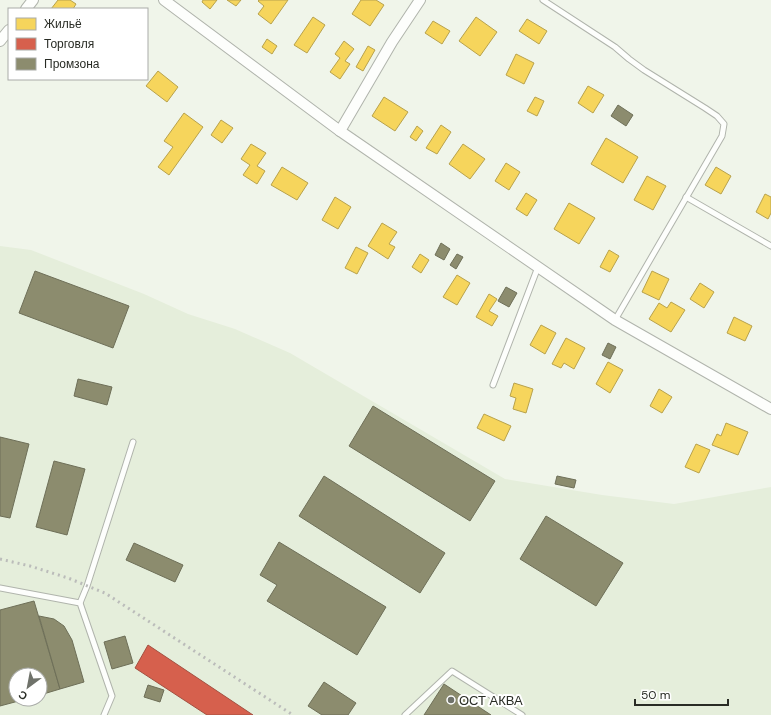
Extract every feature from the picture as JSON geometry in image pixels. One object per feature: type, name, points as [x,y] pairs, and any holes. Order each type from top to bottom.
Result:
[{"type":"street","points":[[27,8],[33,0]]},
{"type":"street","points":[[164,0],[340,131],[616,320],[771,409]]},
{"type":"street","points":[[340,131],[392,42],[420,0]]},
{"type":"street","points":[[0,41],[8,31]]},
{"type":"lane","points":[[543,0],[615,47],[644,70],[717,116],[724,124],[722,136],[616,320]]},
{"type":"lane","points":[[686,197],[771,246]]},
{"type":"lane","points":[[494,385],[538,267]]},
{"type":"lane","points":[[104,715],[112,696],[80,603],[87,586],[133,442]]},
{"type":"lane","points":[[0,588],[80,603]]},
{"type":"lane","points":[[405,715],[452,671],[522,715]]},
{"type":"shaded area","points":[[0,246],[31,250],[144,294],[188,314],[235,329],[290,353],[505,479],[602,495],[674,504],[771,487],[771,715],[0,715]]},
{"type":"building: Жильё","points":[[58,0],[70,0],[76,4],[74,8],[52,8]]},
{"type":"building: Жильё","points":[[203,0],[217,0],[210,9],[202,2]]},
{"type":"building: Жильё","points":[[227,0],[241,0],[236,6]]},
{"type":"building: Жильё","points":[[288,0],[271,24],[258,14],[264,6],[258,1]]},
{"type":"building: Жильё","points":[[361,0],[376,0],[384,5],[370,26],[352,14]]},
{"type":"building: Жильё","points":[[313,17],[325,25],[307,53],[294,45]]},
{"type":"building: Жильё","points":[[476,17],[497,32],[480,56],[459,41]]},
{"type":"building: Жильё","points":[[527,19],[547,31],[539,44],[519,31]]},
{"type":"building: Жильё","points":[[433,21],[450,31],[442,44],[425,33]]},
{"type":"building: Жильё","points":[[267,39],[277,46],[272,54],[262,47]]},
{"type":"building: Жильё","points":[[344,41],[354,49],[345,61],[350,64],[340,79],[330,72],[340,58],[335,54]]},
{"type":"building: Жильё","points":[[368,46],[375,50],[363,71],[356,67]]},
{"type":"building: Жильё","points":[[516,54],[534,63],[524,84],[506,75]]},
{"type":"building: Жильё","points":[[158,71],[178,87],[167,102],[146,86]]},
{"type":"building: Жильё","points":[[588,86],[604,95],[593,113],[578,103]]},
{"type":"building: Жильё","points":[[384,97],[408,112],[395,131],[372,116]]},
{"type":"building: Жильё","points":[[535,97],[544,101],[537,116],[527,111]]},
{"type":"building: Жильё","points":[[184,113],[203,127],[169,175],[158,167],[173,147],[164,141]]},
{"type":"building: Жильё","points":[[221,120],[233,128],[222,143],[211,135]]},
{"type":"building: Жильё","points":[[441,125],[451,132],[437,154],[426,148]]},
{"type":"building: Жильё","points":[[417,126],[423,131],[416,141],[410,137]]},
{"type":"building: Жильё","points":[[606,138],[638,157],[623,183],[591,164]]},
{"type":"building: Жильё","points":[[251,144],[266,153],[257,166],[265,171],[257,184],[243,175],[250,165],[241,159]]},
{"type":"building: Жильё","points":[[463,144],[485,159],[470,179],[449,164]]},
{"type":"building: Жильё","points":[[506,163],[520,172],[509,190],[495,181]]},
{"type":"building: Жильё","points":[[282,167],[308,183],[297,200],[271,185]]},
{"type":"building: Жильё","points":[[716,167],[731,176],[721,194],[705,185]]},
{"type":"building: Жильё","points":[[647,176],[666,186],[653,210],[634,200]]},
{"type":"building: Жильё","points":[[526,193],[537,200],[527,216],[516,209]]},
{"type":"building: Жильё","points":[[765,194],[771,197],[771,213],[768,219],[756,212]]},
{"type":"building: Жильё","points":[[335,197],[351,207],[338,229],[322,220]]},
{"type":"building: Жильё","points":[[569,203],[595,218],[579,244],[554,229]]},
{"type":"building: Жильё","points":[[382,223],[397,232],[389,244],[395,247],[388,259],[368,246]]},
{"type":"building: Жильё","points":[[356,247],[368,253],[357,274],[345,268]]},
{"type":"building: Жильё","points":[[609,250],[619,256],[610,272],[600,267]]},
{"type":"building: Жильё","points":[[420,254],[429,260],[421,273],[412,267]]},
{"type":"building: Жильё","points":[[652,271],[669,279],[659,300],[642,292]]},
{"type":"building: Жильё","points":[[457,275],[470,283],[457,305],[443,297]]},
{"type":"building: Жильё","points":[[700,283],[714,292],[704,308],[690,299]]},
{"type":"building: Жильё","points":[[489,294],[497,299],[489,311],[498,316],[492,326],[476,317]]},
{"type":"building: Жильё","points":[[671,302],[685,310],[671,332],[649,319],[659,303],[667,308]]},
{"type":"building: Жильё","points":[[734,317],[752,326],[745,341],[727,333]]},
{"type":"building: Жильё","points":[[541,325],[556,333],[545,354],[530,345]]},
{"type":"building: Жильё","points":[[566,338],[585,348],[574,369],[564,363],[561,368],[552,364]]},
{"type":"building: Жильё","points":[[608,362],[623,370],[610,393],[596,384]]},
{"type":"building: Жильё","points":[[514,383],[533,389],[526,413],[513,409],[516,398],[510,396]]},
{"type":"building: Жильё","points":[[659,389],[672,397],[662,413],[650,406]]},
{"type":"building: Жильё","points":[[484,414],[511,426],[504,441],[477,428]]},
{"type":"building: Жильё","points":[[726,423],[748,432],[738,455],[712,445],[717,434],[721,436]]},
{"type":"building: Жильё","points":[[696,444],[710,450],[699,473],[685,467]]},
{"type":"building: Торговля","points":[[148,645],[253,715],[207,715],[135,668]]},
{"type":"building: Промзона","points":[[618,105],[633,115],[626,126],[611,116]]},
{"type":"building: Промзона","points":[[441,243],[450,249],[444,260],[435,255]]},
{"type":"building: Промзона","points":[[457,254],[463,257],[456,269],[450,265]]},
{"type":"building: Промзона","points":[[35,271],[129,306],[113,348],[19,313]]},
{"type":"building: Промзона","points":[[506,287],[517,293],[509,307],[498,301]]},
{"type":"building: Промзона","points":[[608,343],[616,347],[610,359],[602,355]]},
{"type":"building: Промзона","points":[[78,379],[112,387],[107,405],[74,396]]},
{"type":"building: Промзона","points":[[373,406],[495,481],[470,521],[349,446]]},
{"type":"building: Промзона","points":[[0,437],[29,444],[10,518],[0,516]]},
{"type":"building: Промзона","points":[[54,461],[85,469],[67,535],[36,527]]},
{"type":"building: Промзона","points":[[324,476],[445,553],[420,593],[299,516]]},
{"type":"building: Промзона","points":[[557,476],[576,480],[574,488],[555,484]]},
{"type":"building: Промзона","points":[[546,516],[623,563],[596,606],[520,559]]},
{"type":"building: Промзона","points":[[279,542],[386,607],[357,655],[267,601],[277,585],[260,575]]},
{"type":"building: Промзона","points":[[134,543],[183,565],[175,582],[126,560]]},
{"type":"building: Промзона","points":[[34,601],[60,689],[48,693],[48,667],[8,667],[8,704],[0,706],[0,610]]},
{"type":"building: Промзона","points":[[39,616],[54,619],[64,626],[72,640],[84,682],[60,689]]},
{"type":"building: Промзона","points":[[125,636],[133,663],[112,669],[104,642]]},
{"type":"building: Промзона","points":[[324,682],[356,703],[348,715],[322,715],[308,706]]},
{"type":"building: Промзона","name":"ОСТ АКВА","points":[[444,684],[491,715],[424,715]]},
{"type":"building: Промзона","points":[[148,685],[164,690],[160,702],[144,697]]},
{"type":"railway","points":[[0,559],[30,566],[68,578],[105,593],[293,715]]},
{"type":"place","name":"ОСТ АКВА","points":[[451,700]]}]
